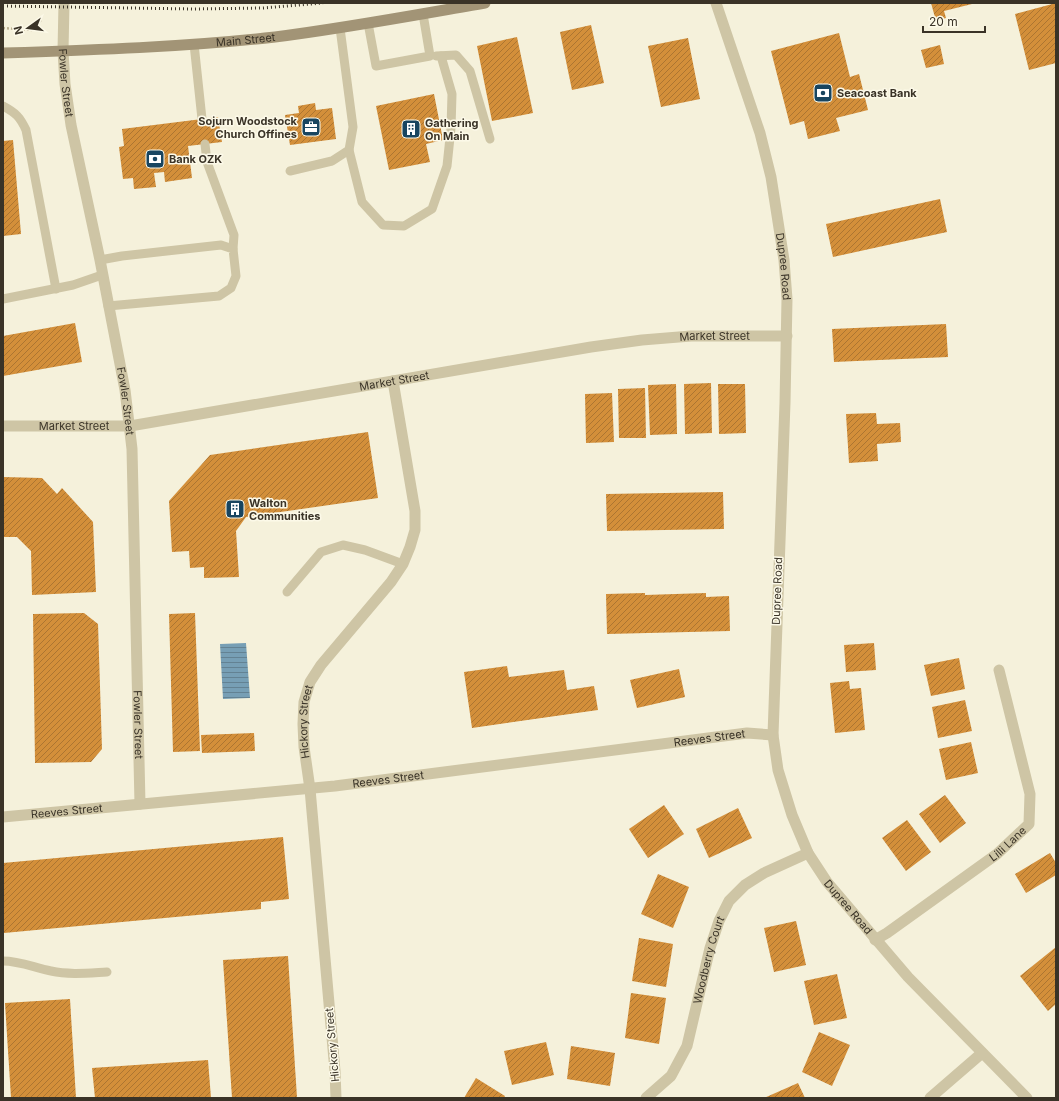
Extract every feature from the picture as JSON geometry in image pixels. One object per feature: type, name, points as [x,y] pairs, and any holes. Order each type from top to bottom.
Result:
[{"type":"main road","name":"Main Street","points":[[3,53],[194,44],[274,37],[340,28],[485,3]]},
{"type":"street","name":"Fowler Street","points":[[64,3],[63,51],[65,84],[71,125],[100,260],[125,390],[130,426],[134,485],[140,804]]},
{"type":"street","name":"Dupree Road","points":[[716,3],[757,126],[771,177],[784,260],[786,336],[773,735],[778,770],[792,815],[808,853],[827,882],[908,977],[1027,1098]]},
{"type":"street","name":"Market Street","points":[[3,426],[130,426],[590,347],[642,340],[691,336],[786,336]]},
{"type":"street","name":"Hickory Street","points":[[336,1098],[335,1070],[310,789],[304,747],[304,702],[310,682],[321,666],[391,582],[403,564],[415,530],[415,511],[393,381]]},
{"type":"street","name":"Lilli Lane","points":[[875,940],[887,934],[997,854],[1029,824],[1030,794],[999,670]]},
{"type":"street","name":"Reeves Street","points":[[3,817],[310,789],[747,733],[773,735]]},
{"type":"street","name":"Woodberry Court","points":[[646,1098],[671,1076],[687,1046],[710,948],[719,921],[729,901],[745,885],[764,873],[808,853]]},
{"type":"street","points":[[930,1098],[982,1053]]},
{"type":"lane","points":[[423,14],[430,56]]},
{"type":"lane","points":[[368,23],[376,66],[430,56],[456,55],[470,71],[490,139]]},
{"type":"lane","points":[[340,28],[353,127],[349,150],[362,202],[383,225],[404,226],[432,209],[447,166],[451,128],[452,94],[441,56]]},
{"type":"lane","points":[[194,44],[202,119]]},
{"type":"lane","points":[[3,106],[13,111],[21,118],[26,130],[56,289]]},
{"type":"lane","points":[[108,306],[219,296],[231,288],[236,276],[233,249],[234,235],[207,162],[204,144]]},
{"type":"lane","points":[[290,171],[332,161],[349,150]]},
{"type":"lane","points":[[100,260],[122,256],[221,245],[233,249]]},
{"type":"lane","points":[[3,299],[73,285],[102,275]]},
{"type":"lane","points":[[287,592],[321,552],[343,545],[365,550],[403,564]]},
{"type":"lane","points":[[3,961],[21,963],[59,973],[77,974],[107,972]]},
{"type":"path","points":[[3,28],[31,30],[41,20]]},
{"type":"water","points":[[246,643],[250,698],[223,699],[220,644]]},
{"type":"building","points":[[931,3],[972,4],[944,11],[946,18],[936,21]]},
{"type":"building","points":[[1056,3],[1056,63],[1029,70],[1015,14]]},
{"type":"building","points":[[591,25],[604,83],[572,90],[560,32]]},
{"type":"building","name":"Seacoast Bank","points":[[839,33],[850,77],[859,74],[868,110],[836,118],[840,131],[808,139],[804,121],[790,125],[771,51]]},
{"type":"building","points":[[517,37],[533,113],[492,121],[477,46]]},
{"type":"building","points":[[688,38],[700,99],[661,107],[648,46]]},
{"type":"building","points":[[940,45],[944,64],[926,68],[921,50]]},
{"type":"building","name":"Gathering On Main","points":[[434,94],[443,140],[426,144],[430,162],[389,170],[376,106]]},
{"type":"building","name":"Sojurn Woodstock Church Offines","points":[[315,103],[316,110],[332,108],[336,139],[290,145],[285,115],[299,113],[298,106]]},
{"type":"building","name":"Bank OZK","points":[[218,117],[222,142],[188,146],[192,178],[165,182],[164,172],[154,173],[156,187],[134,189],[133,178],[123,179],[119,147],[124,146],[122,129]]},
{"type":"building","points":[[13,140],[21,234],[3,236],[3,141]]},
{"type":"building","points":[[940,199],[947,232],[833,257],[826,224]]},
{"type":"building","points":[[75,323],[82,362],[3,376],[3,336]]},
{"type":"building","points":[[946,324],[948,357],[834,362],[832,329]]},
{"type":"building","points":[[711,383],[712,433],[685,434],[684,384]]},
{"type":"building","points":[[676,384],[677,434],[650,435],[648,385]]},
{"type":"building","points":[[718,384],[745,384],[746,433],[719,434]]},
{"type":"building","points":[[645,388],[646,438],[619,438],[618,389]]},
{"type":"building","points":[[612,393],[614,442],[586,443],[585,394]]},
{"type":"building","points":[[876,413],[877,424],[900,423],[901,442],[877,444],[878,461],[849,463],[846,414]]},
{"type":"building","name":"Walton Communities","points":[[368,432],[378,498],[246,517],[236,531],[239,577],[204,578],[204,567],[190,568],[189,551],[172,552],[169,501],[210,455]]},
{"type":"building","points":[[3,477],[42,478],[57,494],[62,488],[93,522],[96,592],[32,595],[31,551],[17,537],[3,537]]},
{"type":"building","points":[[723,492],[724,529],[607,531],[606,494]]},
{"type":"building","points":[[645,593],[645,595],[706,593],[706,597],[729,596],[730,631],[607,634],[606,594]]},
{"type":"building","points":[[84,613],[98,624],[102,749],[91,762],[35,763],[33,614]]},
{"type":"building","points":[[195,613],[200,751],[173,752],[169,614]]},
{"type":"building","points":[[874,643],[876,670],[846,672],[844,645]]},
{"type":"building","points":[[959,658],[965,689],[931,696],[924,665]]},
{"type":"building","points":[[507,666],[509,677],[564,670],[567,690],[594,686],[598,710],[472,728],[464,672]]},
{"type":"building","points":[[679,669],[685,697],[637,708],[630,680]]},
{"type":"building","points":[[849,681],[850,689],[861,688],[865,730],[835,733],[830,683]]},
{"type":"building","points":[[965,700],[972,731],[938,738],[932,707]]},
{"type":"building","points":[[254,733],[255,751],[202,753],[201,735]]},
{"type":"building","points":[[971,742],[978,773],[946,780],[939,749]]},
{"type":"building","points":[[945,795],[966,823],[940,843],[919,814]]},
{"type":"building","points":[[664,805],[684,834],[648,858],[629,829]]},
{"type":"building","points":[[738,808],[752,838],[709,858],[696,829]]},
{"type":"building","points":[[907,820],[931,852],[906,871],[882,838]]},
{"type":"building","points":[[283,837],[289,899],[261,902],[261,909],[4,933],[3,863]]},
{"type":"building","points":[[1050,853],[1056,863],[1056,875],[1026,893],[1015,874]]},
{"type":"building","points":[[658,874],[689,887],[673,928],[641,914]]},
{"type":"building","points":[[796,921],[806,965],[774,972],[764,928]]},
{"type":"building","points":[[639,938],[673,944],[666,987],[632,981]]},
{"type":"building","points":[[1056,947],[1056,1004],[1048,1011],[1020,976]]},
{"type":"building","points":[[288,956],[297,1098],[232,1098],[223,960]]},
{"type":"building","points":[[837,974],[847,1018],[814,1025],[804,981]]},
{"type":"building","points":[[631,993],[666,998],[659,1044],[625,1038]]},
{"type":"building","points":[[70,999],[76,1098],[11,1098],[5,1003]]},
{"type":"building","points":[[819,1032],[850,1045],[832,1086],[802,1072]]},
{"type":"building","points":[[546,1042],[554,1075],[512,1085],[504,1051]]},
{"type":"building","points":[[571,1046],[615,1053],[610,1086],[567,1079]]},
{"type":"building","points":[[208,1060],[211,1098],[95,1098],[92,1068]]},
{"type":"building","points":[[476,1078],[505,1096],[504,1098],[464,1098]]},
{"type":"building","points":[[798,1083],[805,1098],[764,1098]]},
{"type":"railway","points":[[3,6],[193,9],[263,8],[323,3]]},
{"type":"place","name":"Seacoast Bank","points":[[823,93]]},
{"type":"place","name":"Sojurn Woodstock Church Offines","points":[[311,127]]},
{"type":"place","name":"Gathering On Main","points":[[411,129]]},
{"type":"place","name":"Bank OZK","points":[[155,159]]},
{"type":"place","name":"Walton Communities","points":[[235,509]]}]
